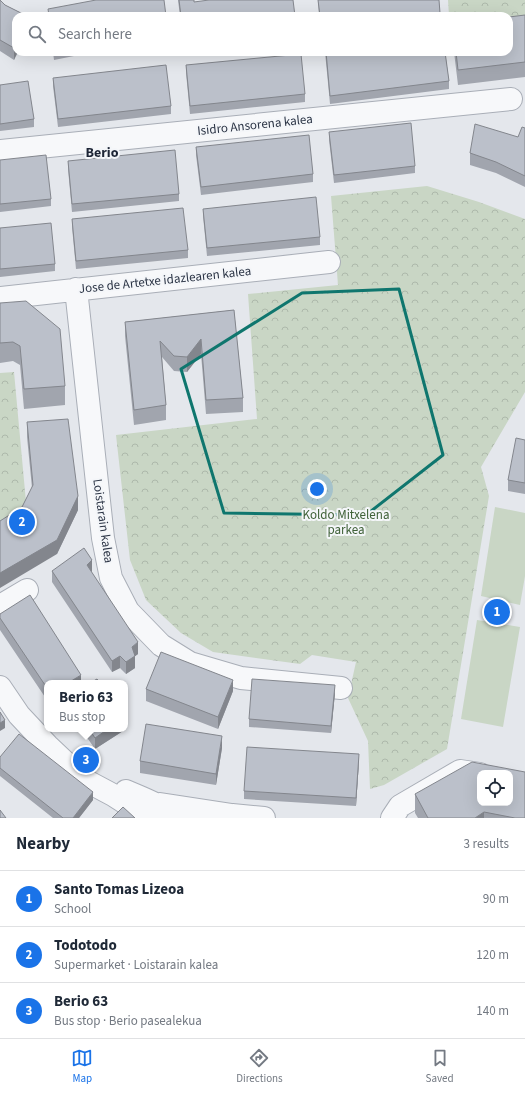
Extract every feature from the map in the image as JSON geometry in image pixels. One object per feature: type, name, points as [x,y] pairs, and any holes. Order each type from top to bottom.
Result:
[{"type":"street","name":"Isidro Ansorena kalea","points":[[0,151],[511,99]]},
{"type":"street","name":"Jose de Artetxe idazlearen kalea","points":[[0,298],[329,262]]},
{"type":"street","name":"Loistarain kalea","points":[[76,289],[103,538],[112,578],[128,611],[161,645],[190,663],[241,678],[341,688]]},
{"type":"street","points":[[0,606],[27,590]]},
{"type":"street","points":[[0,687],[19,715],[48,746],[83,779],[113,794],[152,810],[226,817],[264,818]]},
{"type":"street","points":[[392,818],[400,806],[460,771],[477,774]]},
{"type":"street","points":[[152,810],[164,807],[177,818]]},
{"type":"highlighted area","points":[[399,289],[443,455],[366,515],[224,513],[181,369],[302,293]]},
{"type":"green space","points":[[448,0],[525,0],[525,24],[513,26],[513,12],[449,12]]},
{"type":"green space","name":"Koldo Mitxelena parkea","points":[[427,186],[479,202],[525,219],[525,392],[481,467],[489,496],[447,749],[384,785],[370,789],[368,741],[348,698],[356,662],[312,655],[300,664],[213,652],[181,633],[146,600],[130,560],[116,435],[257,419],[248,294],[338,285],[331,196]]},
{"type":"green space","points":[[14,372],[26,502],[10,525],[0,531],[0,373]]},
{"type":"green space","points":[[495,507],[525,513],[525,576],[520,605],[481,596]]},
{"type":"green space","points":[[477,620],[520,627],[503,727],[461,719]]},
{"type":"building","points":[[0,0],[5,5],[19,12],[12,12],[12,47],[0,40]]},
{"type":"building","points":[[96,0],[164,0],[166,12],[48,12],[48,9]]},
{"type":"building","points":[[179,0],[194,0],[194,2],[209,0],[293,0],[294,12],[180,12]]},
{"type":"building","points":[[318,0],[439,0],[440,12],[320,12]]},
{"type":"building","points":[[525,15],[525,62],[458,70],[456,56],[513,56],[513,16]]},
{"type":"building","points":[[280,56],[301,56],[305,94],[190,106],[186,65]]},
{"type":"building","points":[[326,56],[446,56],[449,81],[330,96]]},
{"type":"building","points":[[166,65],[171,106],[58,119],[53,78]]},
{"type":"building","points":[[28,81],[34,119],[0,124],[0,85]]},
{"type":"building","points":[[411,123],[415,166],[334,175],[329,132]]},
{"type":"building","points":[[475,124],[518,137],[522,127],[525,128],[525,176],[496,162],[470,153]]},
{"type":"building","points":[[309,135],[313,174],[201,187],[196,147]]},
{"type":"building","points":[[175,150],[179,194],[72,204],[68,161]]},
{"type":"building","points":[[46,155],[51,199],[0,204],[0,160]]},
{"type":"building","points":[[316,197],[320,237],[207,248],[203,209]]},
{"type":"building","points":[[183,208],[188,250],[76,261],[72,219]]},
{"type":"building","points":[[51,223],[55,264],[0,269],[0,228]]},
{"type":"building","points":[[26,301],[60,329],[65,386],[24,389],[20,346],[13,342],[0,343],[0,303]]},
{"type":"building","points":[[234,310],[243,398],[206,400],[201,339],[187,357],[174,356],[160,341],[166,405],[134,410],[125,322]]},
{"type":"building","points":[[68,419],[78,496],[57,540],[0,573],[0,521],[22,507],[33,485],[27,422]]},
{"type":"building","points":[[516,438],[525,440],[525,483],[508,480]]},
{"type":"building","points":[[84,548],[92,560],[87,565],[138,642],[132,647],[135,656],[126,662],[120,656],[112,661],[52,571]]},
{"type":"building","points":[[30,595],[81,675],[73,680],[44,680],[44,684],[0,618],[0,614]]},
{"type":"building","points":[[161,652],[233,680],[218,717],[146,689]]},
{"type":"building","points":[[252,679],[335,685],[331,726],[249,719]]},
{"type":"building","points":[[0,712],[5,720],[0,723]]},
{"type":"building","points":[[146,724],[222,736],[216,774],[140,761]]},
{"type":"building","points":[[91,732],[104,732],[95,738]]},
{"type":"building","points":[[19,734],[93,792],[73,818],[63,818],[0,768],[0,757]]},
{"type":"building","points":[[247,747],[359,754],[356,798],[244,791]]},
{"type":"building","points":[[472,762],[525,772],[525,818],[515,818],[484,812],[475,818],[428,818],[415,794]]},
{"type":"building","points":[[123,807],[135,818],[112,818]]},
{"type":"building","points":[[0,810],[6,818],[0,818]]},
{"type":"place","name":"Todotodo","points":[[22,522]]},
{"type":"place","name":"Santo Tomas Lizeoa","points":[[497,612]]},
{"type":"place","name":"Berio 63","points":[[86,760]]},
{"type":"district","name":"Berio","points":[[102,153]]}]
